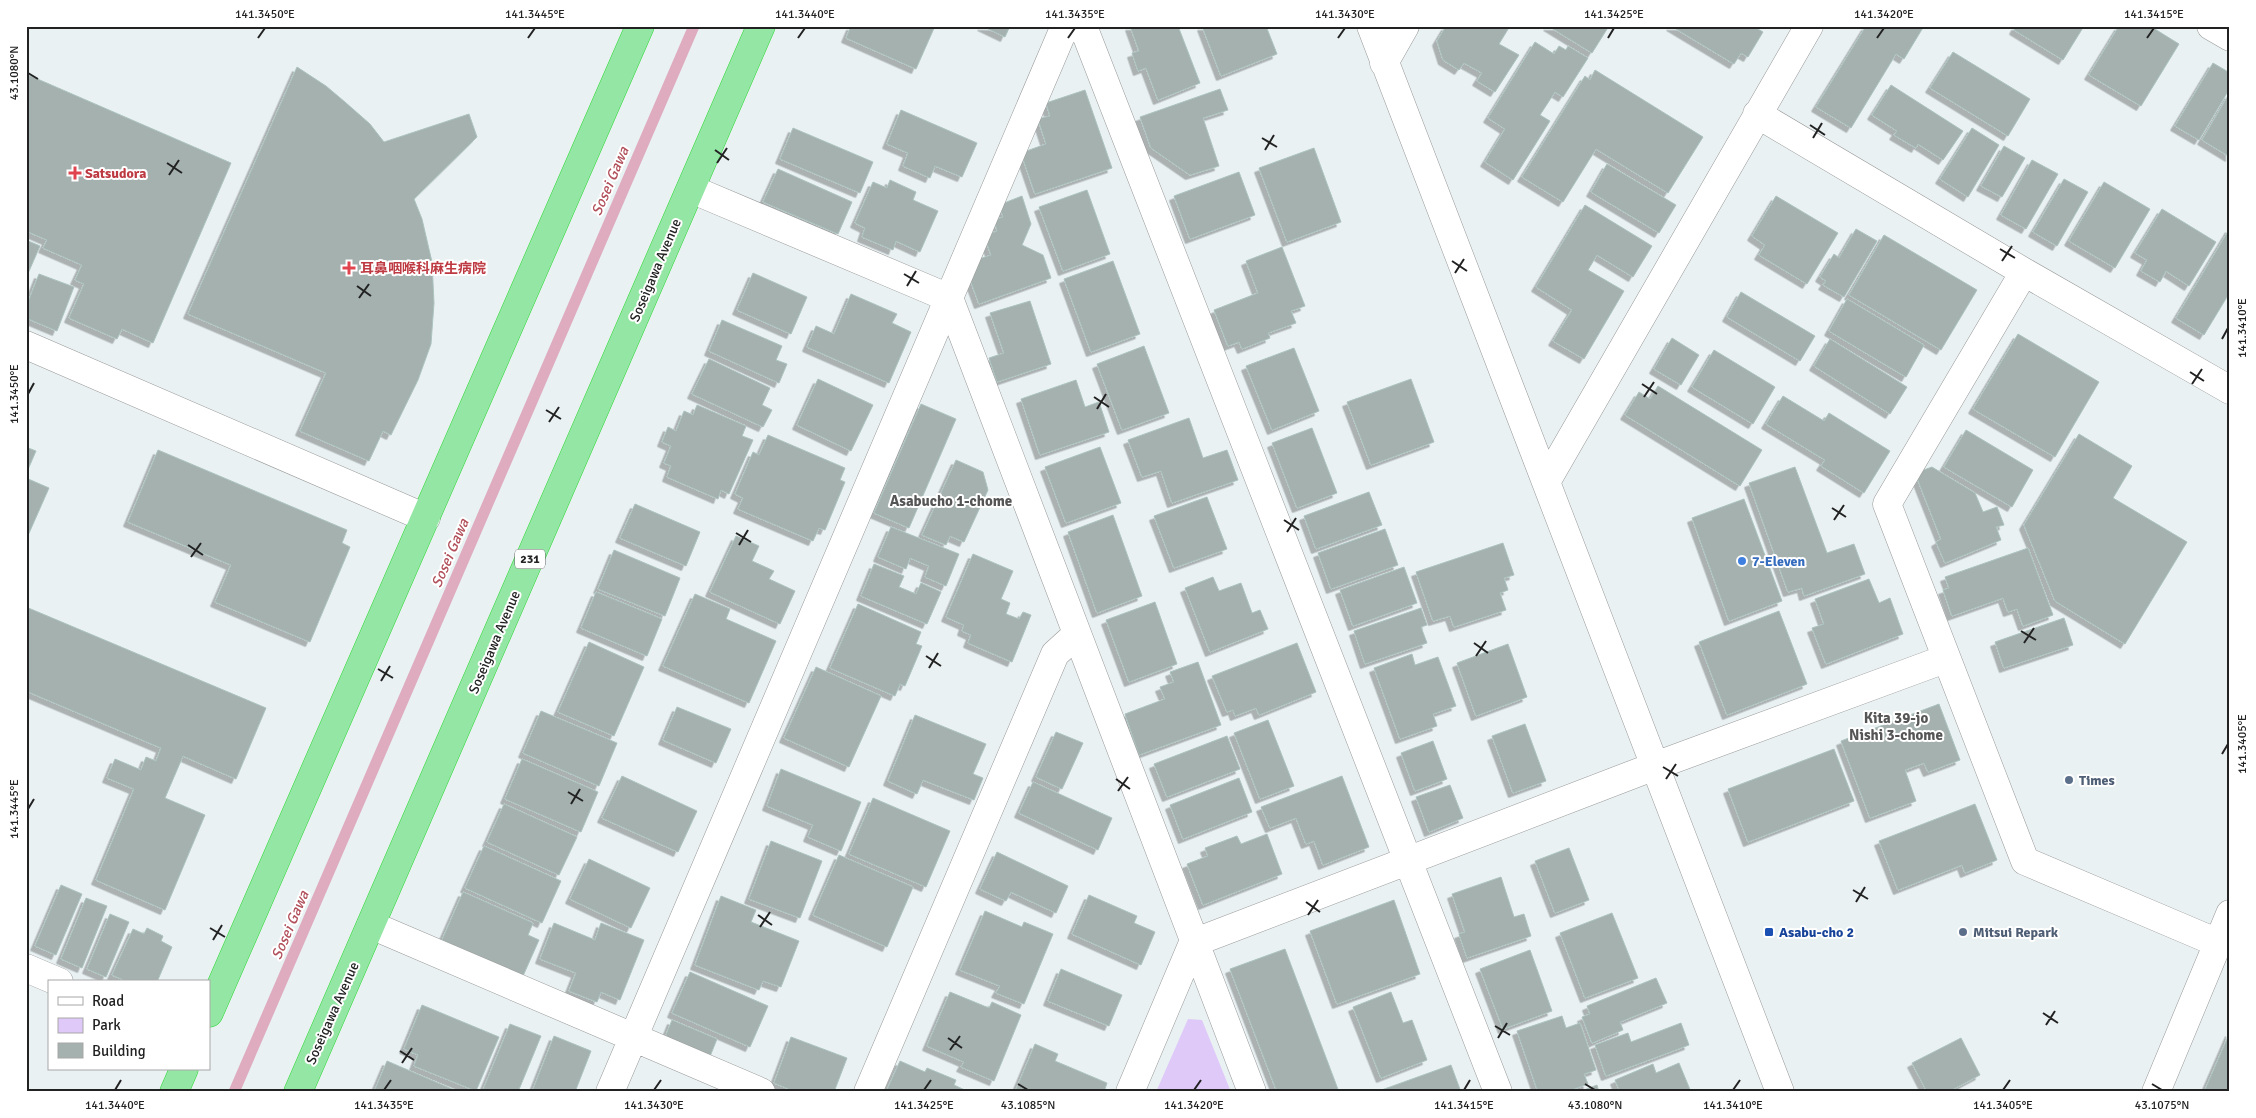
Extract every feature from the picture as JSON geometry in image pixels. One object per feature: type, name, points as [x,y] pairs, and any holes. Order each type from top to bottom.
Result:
[{"type":"highway","points":[[210,1011],[640,26]]},
{"type":"highway","name":"Soseigawa Avenue","points":[[298,1092],[761,26]]},
{"type":"highway","points":[[174,1092],[184,1070]]},
{"type":"street","points":[[610,1092],[1065,26]]},
{"type":"street","points":[[1076,26],[1086,34],[1498,1092]]},
{"type":"street","points":[[1371,26],[1780,1092]]},
{"type":"street","points":[[1384,62],[1405,26]]},
{"type":"street","points":[[1546,482],[1809,26]]},
{"type":"street","points":[[2211,26],[2230,38]]},
{"type":"street","points":[[1757,114],[2024,272],[2230,390]]},
{"type":"street","points":[[690,189],[949,298],[1252,1092]]},
{"type":"street","points":[[2024,272],[1887,504],[1945,659],[2025,861],[2218,943]]},
{"type":"street","points":[[26,345],[426,518]]},
{"type":"street","points":[[868,1092],[1055,654],[1077,634]]},
{"type":"street","points":[[1130,1092],[1194,943],[1655,766],[1945,659]]},
{"type":"street","points":[[2156,1092],[2230,914]]},
{"type":"street","points":[[371,925],[761,1092]]},
{"type":"street","points":[[26,968],[54,980]]},
{"type":"green space","points":[[1188,1019],[1202,1020],[1231,1092],[1156,1092]]},
{"type":"building","points":[[851,26],[935,26],[916,69],[846,38]]},
{"type":"building","points":[[982,26],[1010,26],[1005,37]]},
{"type":"building","points":[[1130,26],[1178,26],[1200,83],[1158,100],[1146,68],[1138,71],[1132,53],[1139,51]]},
{"type":"building","points":[[1202,26],[1266,26],[1277,54],[1221,76]]},
{"type":"building","points":[[1446,26],[1510,26],[1499,44],[1519,55],[1495,92],[1477,81],[1482,73],[1464,63],[1459,70],[1443,60],[1437,41]]},
{"type":"building","points":[[1548,26],[1609,26],[1592,53]]},
{"type":"building","points":[[1671,26],[1753,26],[1763,32],[1748,57],[1741,53],[1734,64]]},
{"type":"building","points":[[1866,26],[1924,26],[1904,59],[1896,54],[1851,128],[1816,107]]},
{"type":"building","points":[[2016,26],[2084,26],[2063,60],[2014,30]]},
{"type":"building","points":[[2119,26],[2150,26],[2179,44],[2141,106],[2089,75]]},
{"type":"building","points":[[1535,42],[1554,54],[1559,46],[1566,50],[1568,46],[1588,58],[1563,97],[1555,92],[1540,115],[1550,121],[1513,180],[1485,162],[1505,129],[1488,118]]},
{"type":"building","points":[[1953,52],[2030,99],[2008,136],[1930,88]]},
{"type":"building","points":[[2213,63],[2230,73],[2230,88],[2199,140],[2175,126]]},
{"type":"building","points":[[297,67],[326,86],[345,102],[370,124],[384,142],[469,114],[477,137],[414,199],[422,219],[432,262],[434,303],[431,344],[418,380],[391,435],[383,431],[369,461],[300,431],[326,373],[188,314]]},
{"type":"building","points":[[1595,70],[1703,137],[1668,193],[1596,149],[1563,202],[1522,177],[1585,76],[1590,80]]},
{"type":"building","points":[[26,74],[231,163],[153,343],[122,329],[117,339],[69,318],[84,284],[75,280],[82,265],[43,248],[47,240],[26,231]]},
{"type":"building","points":[[1891,85],[1963,131],[1943,160],[1918,144],[1916,148],[1894,135],[1897,131],[1872,115]]},
{"type":"building","points":[[1220,89],[1228,110],[1203,118],[1219,166],[1190,175],[1151,148],[1140,117]]},
{"type":"building","points":[[1085,90],[1112,168],[1035,194],[1021,153],[1046,144],[1038,119],[1050,116],[1046,103]]},
{"type":"building","points":[[2230,94],[2230,157],[2202,140]]},
{"type":"building","points":[[901,110],[977,143],[962,177],[935,166],[930,178],[903,166],[908,153],[887,144]]},
{"type":"building","points":[[793,128],[873,162],[860,193],[780,159]]},
{"type":"building","points":[[1972,128],[1999,145],[1968,197],[1940,179]]},
{"type":"building","points":[[2004,146],[2025,158],[2002,197],[1981,186]]},
{"type":"building","points":[[1314,148],[1341,222],[1287,242],[1259,168]]},
{"type":"building","points":[[2032,160],[2058,174],[2026,229],[2001,215]]},
{"type":"building","points":[[1607,164],[1676,205],[1659,233],[1591,192]]},
{"type":"building","points":[[778,169],[852,202],[838,234],[763,202]]},
{"type":"building","points":[[1239,172],[1255,215],[1190,239],[1174,196]]},
{"type":"building","points":[[2064,179],[2088,192],[2057,246],[2033,232]]},
{"type":"building","points":[[890,180],[916,192],[913,200],[938,211],[920,252],[896,241],[893,250],[862,237],[865,228],[855,223],[873,182],[887,188]]},
{"type":"building","points":[[2104,182],[2150,209],[2115,268],[2069,241]]},
{"type":"building","points":[[1087,190],[1110,254],[1063,271],[1039,207]]},
{"type":"building","points":[[1022,196],[1031,224],[1022,245],[1043,255],[1051,278],[979,304],[968,274],[976,260],[991,255],[984,236],[997,231],[994,220],[1003,217],[999,205]]},
{"type":"building","points":[[1776,196],[1838,233],[1807,284],[1759,255],[1765,245],[1752,236]]},
{"type":"building","points":[[1585,205],[1652,246],[1633,277],[1597,255],[1588,270],[1624,291],[1584,359],[1553,341],[1572,310],[1536,287]]},
{"type":"building","points":[[2162,209],[2216,242],[2189,286],[2166,271],[2160,282],[2141,271],[2147,260],[2135,253]]},
{"type":"building","points":[[2230,228],[2230,292],[2204,335],[2176,318]]},
{"type":"building","points":[[1856,229],[1877,241],[1844,297],[1823,285],[1826,281],[1820,277],[1834,254],[1839,258]]},
{"type":"building","points":[[1884,235],[1977,290],[1941,350],[1849,295]]},
{"type":"building","points":[[26,240],[40,246],[26,278]]},
{"type":"building","points":[[1282,247],[1305,306],[1291,311],[1296,323],[1268,333],[1270,338],[1242,349],[1239,342],[1228,346],[1214,310],[1258,293],[1246,261]]},
{"type":"building","points":[[1113,261],[1140,334],[1091,352],[1064,279]]},
{"type":"building","points":[[753,273],[807,297],[791,334],[737,310]]},
{"type":"building","points":[[39,274],[74,287],[57,331],[26,318],[26,307]]},
{"type":"building","points":[[1741,292],[1815,336],[1800,361],[1727,317]]},
{"type":"building","points":[[851,294],[897,314],[892,323],[911,332],[889,383],[807,347],[816,326],[834,334]]},
{"type":"building","points":[[1847,299],[1924,345],[1906,377],[1829,331]]},
{"type":"building","points":[[1030,301],[1051,364],[997,382],[989,358],[1004,353],[990,313]]},
{"type":"building","points":[[722,320],[782,346],[776,360],[787,364],[779,383],[709,351]]},
{"type":"building","points":[[2018,334],[2099,382],[2055,457],[1973,409]]},
{"type":"building","points":[[1672,338],[1699,355],[1681,385],[1654,369]]},
{"type":"building","points":[[1830,339],[1907,387],[1890,414],[1814,366]]},
{"type":"building","points":[[1144,346],[1169,413],[1122,430],[1097,364]]},
{"type":"building","points":[[1294,348],[1319,411],[1272,430],[1246,366]]},
{"type":"building","points":[[1714,350],[1775,387],[1753,424],[1692,387]]},
{"type":"building","points":[[709,359],[770,388],[762,405],[772,410],[763,427],[692,394]]},
{"type":"building","points":[[818,379],[873,405],[851,451],[797,425]]},
{"type":"building","points":[[1411,379],[1434,442],[1371,465],[1347,402]]},
{"type":"building","points":[[1076,380],[1085,407],[1099,402],[1109,432],[1040,455],[1021,399]]},
{"type":"building","points":[[1658,386],[1762,450],[1740,486],[1625,415],[1639,392],[1650,399]]},
{"type":"building","points":[[1783,396],[1824,421],[1829,413],[1890,451],[1864,493],[1821,466],[1825,460],[1766,424]]},
{"type":"building","points":[[921,404],[956,419],[909,528],[874,513]]},
{"type":"building","points":[[697,405],[746,426],[742,436],[753,440],[729,494],[721,490],[718,499],[667,477],[671,466],[664,463],[671,446],[662,442],[668,427],[676,431],[684,411],[693,415]]},
{"type":"building","points":[[1189,418],[1203,458],[1227,450],[1238,480],[1172,503],[1161,471],[1142,477],[1128,440]]},
{"type":"building","points":[[1312,428],[1337,493],[1297,508],[1272,443]]},
{"type":"building","points":[[1966,430],[2033,470],[2012,507],[1944,467]]},
{"type":"building","points":[[2079,434],[2132,466],[2113,498],[2187,542],[2125,644],[2055,601],[2024,525]]},
{"type":"building","points":[[768,435],[845,468],[840,480],[845,482],[825,530],[819,528],[813,541],[738,509],[743,498],[735,494],[753,452],[759,455]]},
{"type":"building","points":[[26,447],[36,451],[26,474]]},
{"type":"building","points":[[1100,447],[1121,503],[1066,523],[1045,467]]},
{"type":"building","points":[[158,450],[347,530],[342,543],[350,547],[310,642],[215,602],[231,565],[128,522]]},
{"type":"building","points":[[956,460],[983,472],[988,490],[964,542],[950,536],[946,545],[922,535]]},
{"type":"building","points":[[1795,467],[1827,553],[1854,544],[1865,574],[1804,596],[1802,588],[1788,592],[1749,483]]},
{"type":"building","points":[[1932,467],[1975,493],[1983,512],[1997,507],[2004,525],[1996,527],[2001,540],[1945,563],[1936,542],[1941,539],[1915,473]]},
{"type":"building","points":[[26,478],[49,488],[26,540]]},
{"type":"building","points":[[1369,492],[1382,525],[1316,549],[1304,516]]},
{"type":"building","points":[[1207,497],[1227,549],[1174,568],[1154,516]]},
{"type":"building","points":[[1744,499],[1782,601],[1729,621],[1692,518]]},
{"type":"building","points":[[635,504],[700,532],[686,566],[620,538]]},
{"type":"building","points":[[1113,515],[1142,596],[1097,613],[1068,532]]},
{"type":"building","points":[[891,527],[959,554],[946,586],[925,577],[929,566],[910,558],[906,569],[878,557]]},
{"type":"building","points":[[1385,529],[1398,565],[1331,589],[1318,553]]},
{"type":"building","points":[[736,536],[759,546],[752,561],[774,571],[769,579],[795,591],[780,624],[710,592]]},
{"type":"building","points":[[1503,543],[1514,575],[1504,578],[1508,590],[1500,593],[1506,610],[1454,627],[1450,616],[1433,621],[1416,572]]},
{"type":"building","points":[[2028,548],[2053,615],[2023,626],[2017,609],[2008,612],[2003,598],[1952,616],[1943,590],[1949,588],[1945,577]]},
{"type":"building","points":[[614,550],[680,578],[665,616],[598,589]]},
{"type":"building","points":[[973,554],[1013,571],[1001,599],[1010,603],[1006,614],[1019,619],[1023,612],[1031,615],[1012,662],[968,643],[971,635],[962,631],[964,625],[946,617]]},
{"type":"building","points":[[874,564],[904,576],[899,587],[916,594],[921,583],[941,592],[927,624],[861,596]]},
{"type":"building","points":[[1404,567],[1417,603],[1353,626],[1340,590]]},
{"type":"building","points":[[1213,577],[1219,591],[1241,583],[1252,613],[1260,610],[1268,629],[1210,652],[1185,588]]},
{"type":"building","points":[[1869,579],[1879,603],[1890,598],[1903,634],[1826,664],[1812,628],[1824,624],[1815,599]]},
{"type":"building","points":[[596,592],[662,619],[647,656],[581,628]]},
{"type":"building","points":[[695,594],[730,609],[726,619],[776,641],[749,703],[663,666]]},
{"type":"building","points":[[1155,602],[1177,664],[1129,682],[1106,620]]},
{"type":"building","points":[[858,604],[921,632],[916,644],[922,646],[905,686],[900,684],[895,696],[830,668]]},
{"type":"building","points":[[26,607],[266,708],[236,779],[183,756],[165,798],[205,815],[165,910],[96,880],[134,789],[107,778],[115,759],[141,770],[146,757],[156,761],[161,748],[26,691]]},
{"type":"building","points":[[1421,608],[1427,625],[1421,627],[1427,643],[1365,664],[1354,631]]},
{"type":"building","points":[[1779,611],[1807,684],[1727,715],[1699,642]]},
{"type":"building","points":[[2064,618],[2073,645],[2004,668],[1995,642]]},
{"type":"building","points":[[589,642],[644,667],[614,736],[558,712]]},
{"type":"building","points":[[1297,643],[1316,692],[1259,715],[1256,708],[1235,716],[1233,710],[1227,712],[1212,676]]},
{"type":"building","points":[[1508,644],[1527,697],[1476,716],[1457,663]]},
{"type":"building","points":[[1412,654],[1415,665],[1438,657],[1456,706],[1433,714],[1437,726],[1400,739],[1374,668]]},
{"type":"building","points":[[1198,662],[1221,725],[1139,755],[1125,714],[1165,699],[1160,687],[1174,682],[1170,672]]},
{"type":"building","points":[[816,667],[881,696],[849,767],[784,738]]},
{"type":"building","points":[[1939,704],[1960,760],[1928,772],[1924,763],[1905,770],[1916,801],[1870,818],[1841,741]]},
{"type":"building","points":[[677,707],[731,729],[716,763],[663,740]]},
{"type":"building","points":[[541,711],[617,743],[599,786],[523,753]]},
{"type":"building","points":[[915,715],[986,744],[973,774],[983,778],[974,800],[923,780],[917,794],[888,781]]},
{"type":"building","points":[[1268,720],[1294,786],[1260,799],[1234,733]]},
{"type":"building","points":[[1525,724],[1546,781],[1513,793],[1492,736]]},
{"type":"building","points":[[1056,732],[1083,743],[1062,789],[1036,777]]},
{"type":"building","points":[[1227,736],[1240,769],[1167,797],[1154,764]]},
{"type":"building","points":[[1433,741],[1447,779],[1415,791],[1401,753]]},
{"type":"building","points":[[1834,749],[1854,801],[1748,842],[1728,789]]},
{"type":"building","points":[[522,759],[598,792],[581,832],[505,799]]},
{"type":"building","points":[[781,769],[861,802],[841,851],[808,837],[813,825],[767,806]]},
{"type":"building","points":[[622,776],[697,811],[678,852],[602,818]]},
{"type":"building","points":[[1342,776],[1369,847],[1323,865],[1314,841],[1306,844],[1296,818],[1270,828],[1261,807]]},
{"type":"building","points":[[1239,778],[1252,812],[1183,839],[1170,805]]},
{"type":"building","points":[[1033,782],[1112,818],[1098,850],[1019,813]]},
{"type":"building","points":[[1450,785],[1463,818],[1429,832],[1416,797]]},
{"type":"building","points":[[873,798],[950,831],[926,887],[849,854]]},
{"type":"building","points":[[504,804],[577,837],[559,875],[487,842]]},
{"type":"building","points":[[1975,804],[1997,860],[1965,873],[1962,865],[1898,890],[1879,841]]},
{"type":"building","points":[[1267,834],[1282,874],[1203,905],[1187,864],[1208,856],[1205,848],[1237,836],[1241,844]]},
{"type":"building","points":[[771,841],[822,861],[800,918],[749,899]]},
{"type":"building","points":[[484,846],[561,881],[542,923],[465,888]]},
{"type":"building","points":[[1569,848],[1589,900],[1555,913],[1535,861]]},
{"type":"building","points":[[997,852],[1068,886],[1056,913],[1011,892],[1006,901],[980,889]]},
{"type":"building","points":[[839,855],[913,887],[887,947],[813,915]]},
{"type":"building","points":[[589,859],[650,888],[631,928],[570,899]]},
{"type":"building","points":[[1501,877],[1514,917],[1524,914],[1531,936],[1467,958],[1459,934],[1465,932],[1452,894]]},
{"type":"building","points":[[61,885],[82,894],[56,955],[35,946]]},
{"type":"building","points":[[463,892],[533,923],[528,935],[539,940],[523,976],[442,940]]},
{"type":"building","points":[[1089,895],[1137,916],[1134,923],[1155,932],[1141,965],[1072,934]]},
{"type":"building","points":[[721,896],[756,910],[751,922],[799,941],[781,987],[763,981],[759,990],[695,965]]},
{"type":"building","points":[[86,898],[107,906],[82,968],[61,959]]},
{"type":"building","points":[[1394,900],[1420,974],[1337,1004],[1310,931]]},
{"type":"building","points":[[985,911],[1022,927],[1024,922],[1053,934],[1024,1004],[996,993],[1000,986],[960,970]]},
{"type":"building","points":[[1612,913],[1638,978],[1585,998],[1560,933]]},
{"type":"building","points":[[110,914],[129,922],[106,977],[87,969]]},
{"type":"building","points":[[554,923],[595,940],[601,923],[644,940],[620,1000],[601,992],[597,1002],[569,991],[576,973],[540,959]]},
{"type":"building","points":[[147,928],[163,936],[161,941],[172,947],[158,980],[123,980],[112,975],[133,929],[144,934]]},
{"type":"building","points":[[1285,949],[1339,1092],[1277,1092],[1230,969]]},
{"type":"building","points":[[1530,950],[1552,1011],[1503,1029],[1480,969]]},
{"type":"building","points":[[1061,969],[1122,995],[1109,1026],[1048,1001]]},
{"type":"building","points":[[690,972],[768,1006],[750,1047],[672,1013]]},
{"type":"building","points":[[1656,978],[1667,1003],[1620,1022],[1623,1030],[1592,1043],[1582,1017],[1590,1014],[1587,1006]]},
{"type":"building","points":[[950,992],[989,1008],[992,1002],[1021,1015],[994,1081],[961,1067],[964,1062],[927,1046]]},
{"type":"building","points":[[1391,992],[1403,1023],[1412,1020],[1427,1060],[1381,1078],[1353,1007]]},
{"type":"building","points":[[422,1005],[499,1037],[476,1091],[414,1066],[418,1055],[404,1049]]},
{"type":"building","points":[[1562,1016],[1566,1028],[1580,1023],[1596,1070],[1584,1074],[1588,1084],[1566,1092],[1538,1092],[1517,1031]]},
{"type":"building","points":[[672,1020],[717,1039],[707,1064],[662,1045]]},
{"type":"building","points":[[1681,1023],[1689,1045],[1606,1076],[1595,1045],[1628,1033],[1631,1042]]},
{"type":"building","points":[[510,1024],[541,1036],[518,1092],[487,1092],[483,1090]]},
{"type":"building","points":[[2230,1032],[2230,1092],[2204,1092]]},
{"type":"building","points":[[554,1036],[591,1051],[575,1092],[532,1092]]},
{"type":"building","points":[[791,1037],[847,1058],[834,1092],[796,1092],[774,1083]]},
{"type":"building","points":[[1961,1038],[1980,1075],[1948,1092],[1927,1092],[1912,1063]]},
{"type":"building","points":[[1035,1044],[1058,1054],[1055,1061],[1107,1083],[1104,1092],[1015,1092]]},
{"type":"building","points":[[387,1061],[459,1092],[374,1092]]},
{"type":"building","points":[[900,1061],[925,1072],[927,1068],[956,1080],[954,1085],[969,1092],[886,1092]]},
{"type":"building","points":[[1679,1063],[1691,1092],[1620,1092],[1615,1080],[1653,1064],[1656,1073]]},
{"type":"building","points":[[1451,1065],[1461,1092],[1376,1092]]},
{"type":"building","points":[[1597,1085],[1599,1092],[1579,1092]]},
{"type":"waterway","name":"Sosei Gawa","points":[[234,1092],[694,26]]},
{"type":"place","name":"Satsudora","points":[[75,173]]},
{"type":"place","name":"耳鼻咽喉科麻生病院","points":[[349,268]]},
{"type":"place","name":"7-Eleven","points":[[1742,561]]},
{"type":"place","name":"Times","points":[[2069,780]]},
{"type":"place","name":"Asabu-cho 2","points":[[1769,932]]},
{"type":"place","name":"Mitsui Repark","points":[[1963,932]]},
{"type":"district","name":"Asabucho 1-chome","points":[[951,501]]},
{"type":"district","name":"Kita 39-jo Nishi 3-chome","points":[[1896,726]]}]
